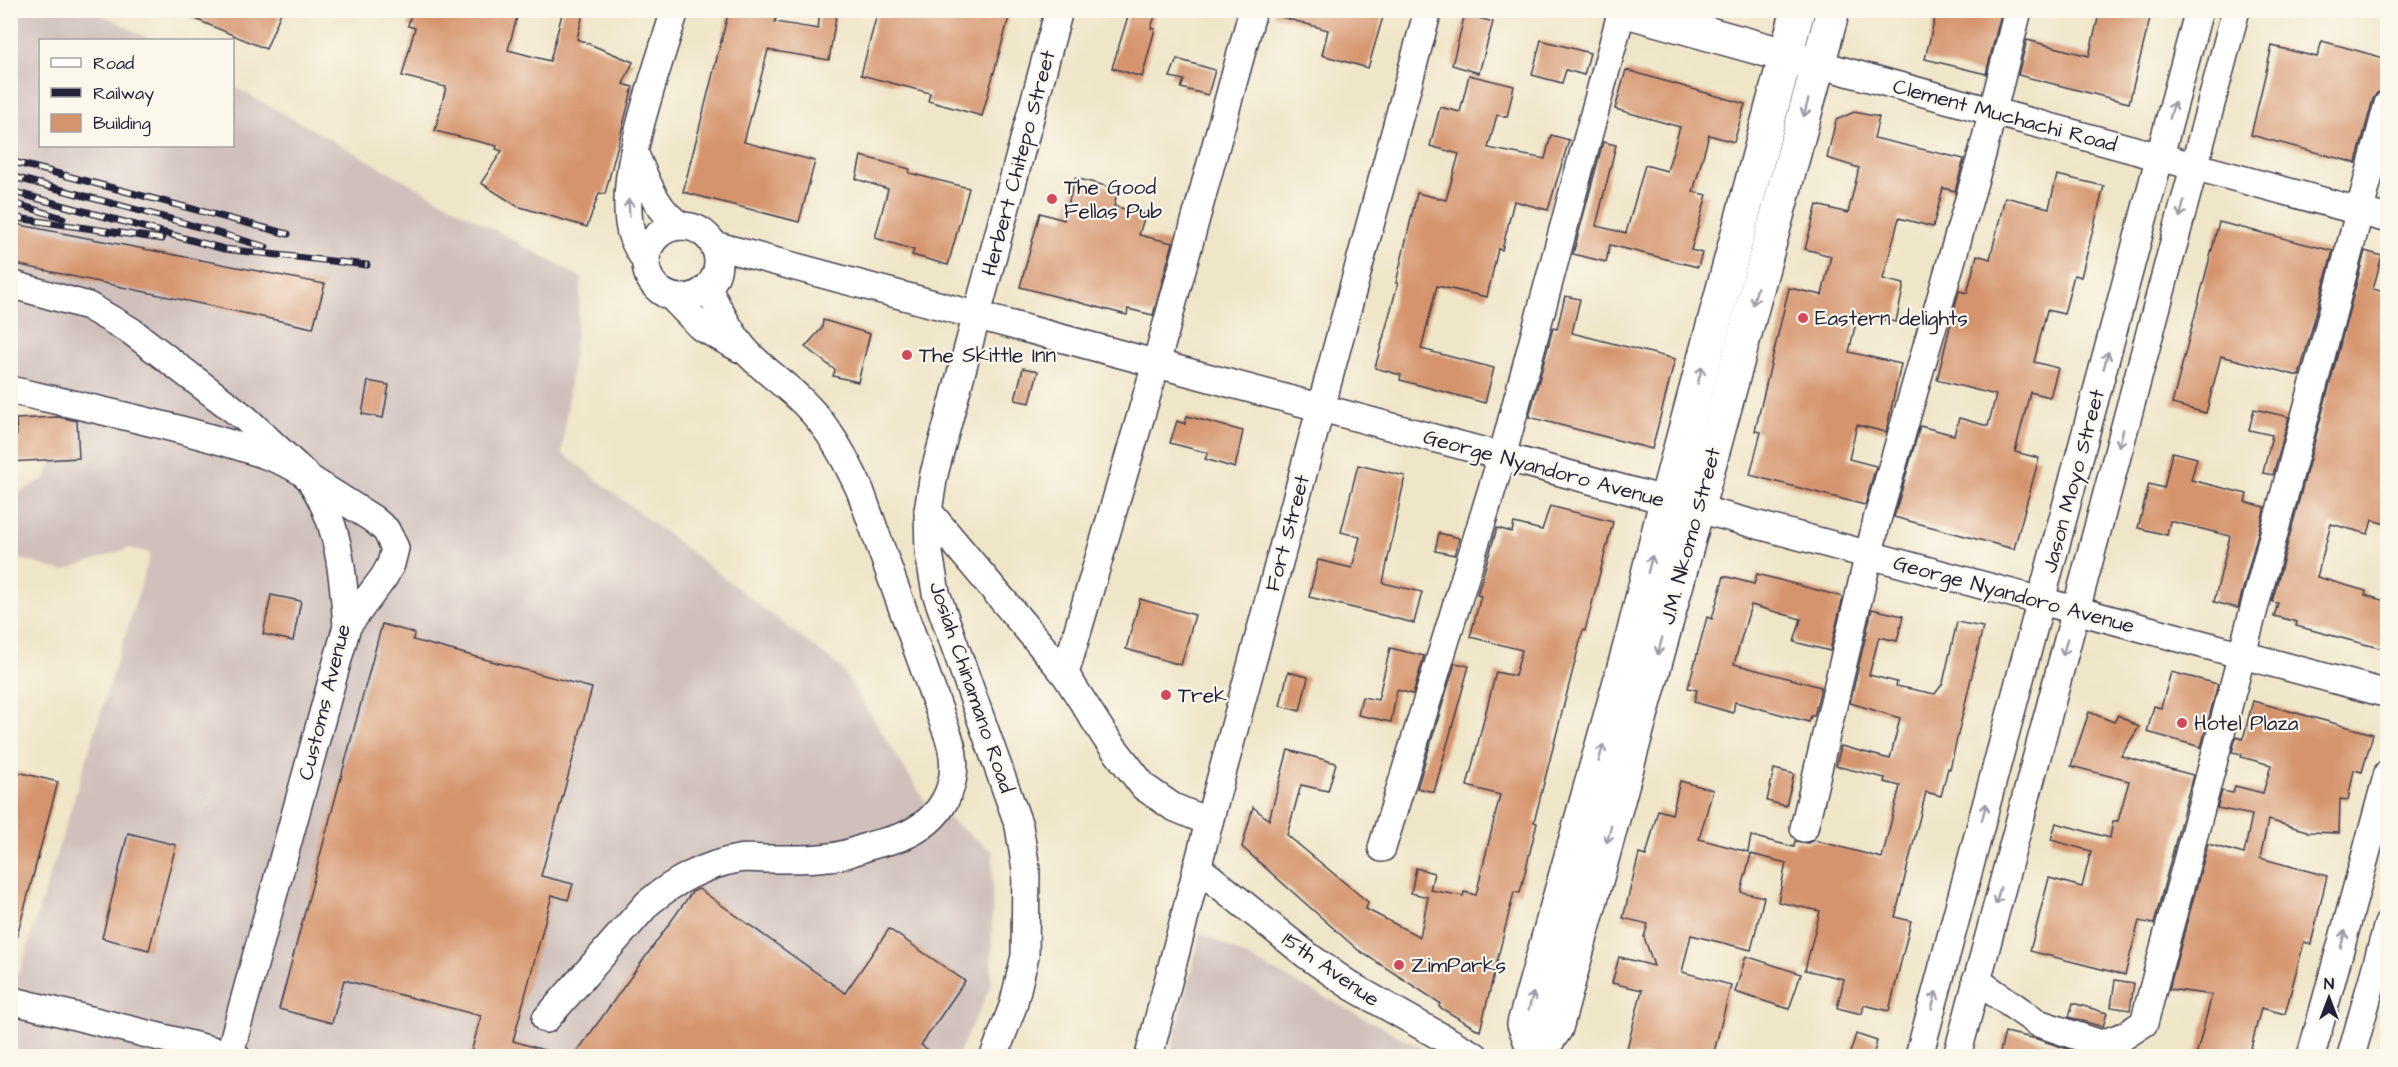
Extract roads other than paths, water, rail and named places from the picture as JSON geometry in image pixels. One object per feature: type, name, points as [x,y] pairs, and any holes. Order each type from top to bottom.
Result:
[{"type":"main road","name":"Clement Muchachi Road","points":[[1623,10],[1818,64]]},
{"type":"main road","name":"J.M. Nkomo Street","points":[[1536,1056],[1524,1024],[1602,752],[1666,501],[1798,10]]},
{"type":"main road","name":"J.M. Nkomo Street","points":[[1536,1056],[1556,1028],[1833,10]]},
{"type":"street","points":[[675,10],[633,151],[627,206],[632,234],[646,262],[649,277],[658,289],[672,297],[700,327],[747,352]]},
{"type":"street","name":"Herbert Chitepo Street","points":[[977,316],[1059,10]]},
{"type":"street","points":[[1065,675],[1156,364],[1253,10]]},
{"type":"street","name":"Fort Street","points":[[1149,1056],[1209,822],[1428,10]]},
{"type":"street","points":[[1382,848],[1502,457],[1623,10]]},
{"type":"street","points":[[1804,828],[1868,555],[1993,112],[2018,10]]},
{"type":"street","name":"Jason Moyo Street","points":[[1919,1056],[2199,10]]},
{"type":"street","name":"Jason Moyo Street","points":[[1956,1056],[2236,10]]},
{"type":"street","name":"Clement Muchachi Road","points":[[1818,64],[2388,219]]},
{"type":"street","points":[[1976,980],[2038,1023],[2102,1044],[2124,1036],[2144,1023],[2388,104]]},
{"type":"street","points":[[633,151],[661,209],[681,226],[700,231],[714,245],[718,256],[718,268],[711,284],[691,297],[672,297]]},
{"type":"street","points":[[646,262],[651,244],[656,237],[664,231],[681,226]]},
{"type":"street","name":"George Nyandoro Avenue","points":[[714,245],[2388,694]]},
{"type":"street","name":"George Nyandoro Avenue","points":[[711,284],[747,265],[770,261]]},
{"type":"street","points":[[10,284],[88,306],[123,326],[246,419],[310,479]]},
{"type":"street","points":[[546,1019],[648,903],[664,890],[707,868],[739,858],[845,855],[907,834],[931,819],[947,796],[952,784],[954,755],[952,747],[860,490],[842,452],[824,425],[805,403],[747,352],[728,326],[711,284]]},
{"type":"street","name":"Josiah Chinamano Road","points":[[977,316],[934,474],[928,511],[929,553],[936,593],[1012,803],[1019,826],[1026,869],[1025,956],[1013,1006],[994,1056]]},
{"type":"street","points":[[10,390],[226,441],[285,464],[373,519],[386,530],[395,548],[391,564],[384,577],[347,626]]},
{"type":"street","name":"Customs Avenue","points":[[232,1056],[347,626],[342,565],[337,541],[310,479]]},
{"type":"street","points":[[928,511],[1065,675],[1106,738],[1144,787],[1173,807],[1209,822]]},
{"type":"street","points":[[2311,1056],[2388,773]]},
{"type":"street","name":"15th Avenue","points":[[1197,867],[1308,956],[1350,986],[1474,1056]]},
{"type":"street","points":[[2351,1056],[2388,924]]},
{"type":"street","points":[[10,1000],[232,1056]]},
{"type":"railway","points":[[10,161],[288,234]]},
{"type":"railway","points":[[10,176],[266,247]]},
{"type":"railway","points":[[10,191],[224,249],[367,265]]},
{"type":"railway","points":[[10,202],[63,218]]},
{"type":"railway","points":[[10,217],[162,239]]},
{"type":"place","name":"The Good Fellas Pub","points":[[1052,199]]},
{"type":"place","name":"Eastern delights","points":[[1803,318]]},
{"type":"place","name":"The Skittle Inn","points":[[907,355]]},
{"type":"place","name":"Trek","points":[[1166,695]]},
{"type":"place","name":"Hotel Plaza","points":[[2182,723]]},
{"type":"place","name":"ZimParks","points":[[1399,965]]}]
